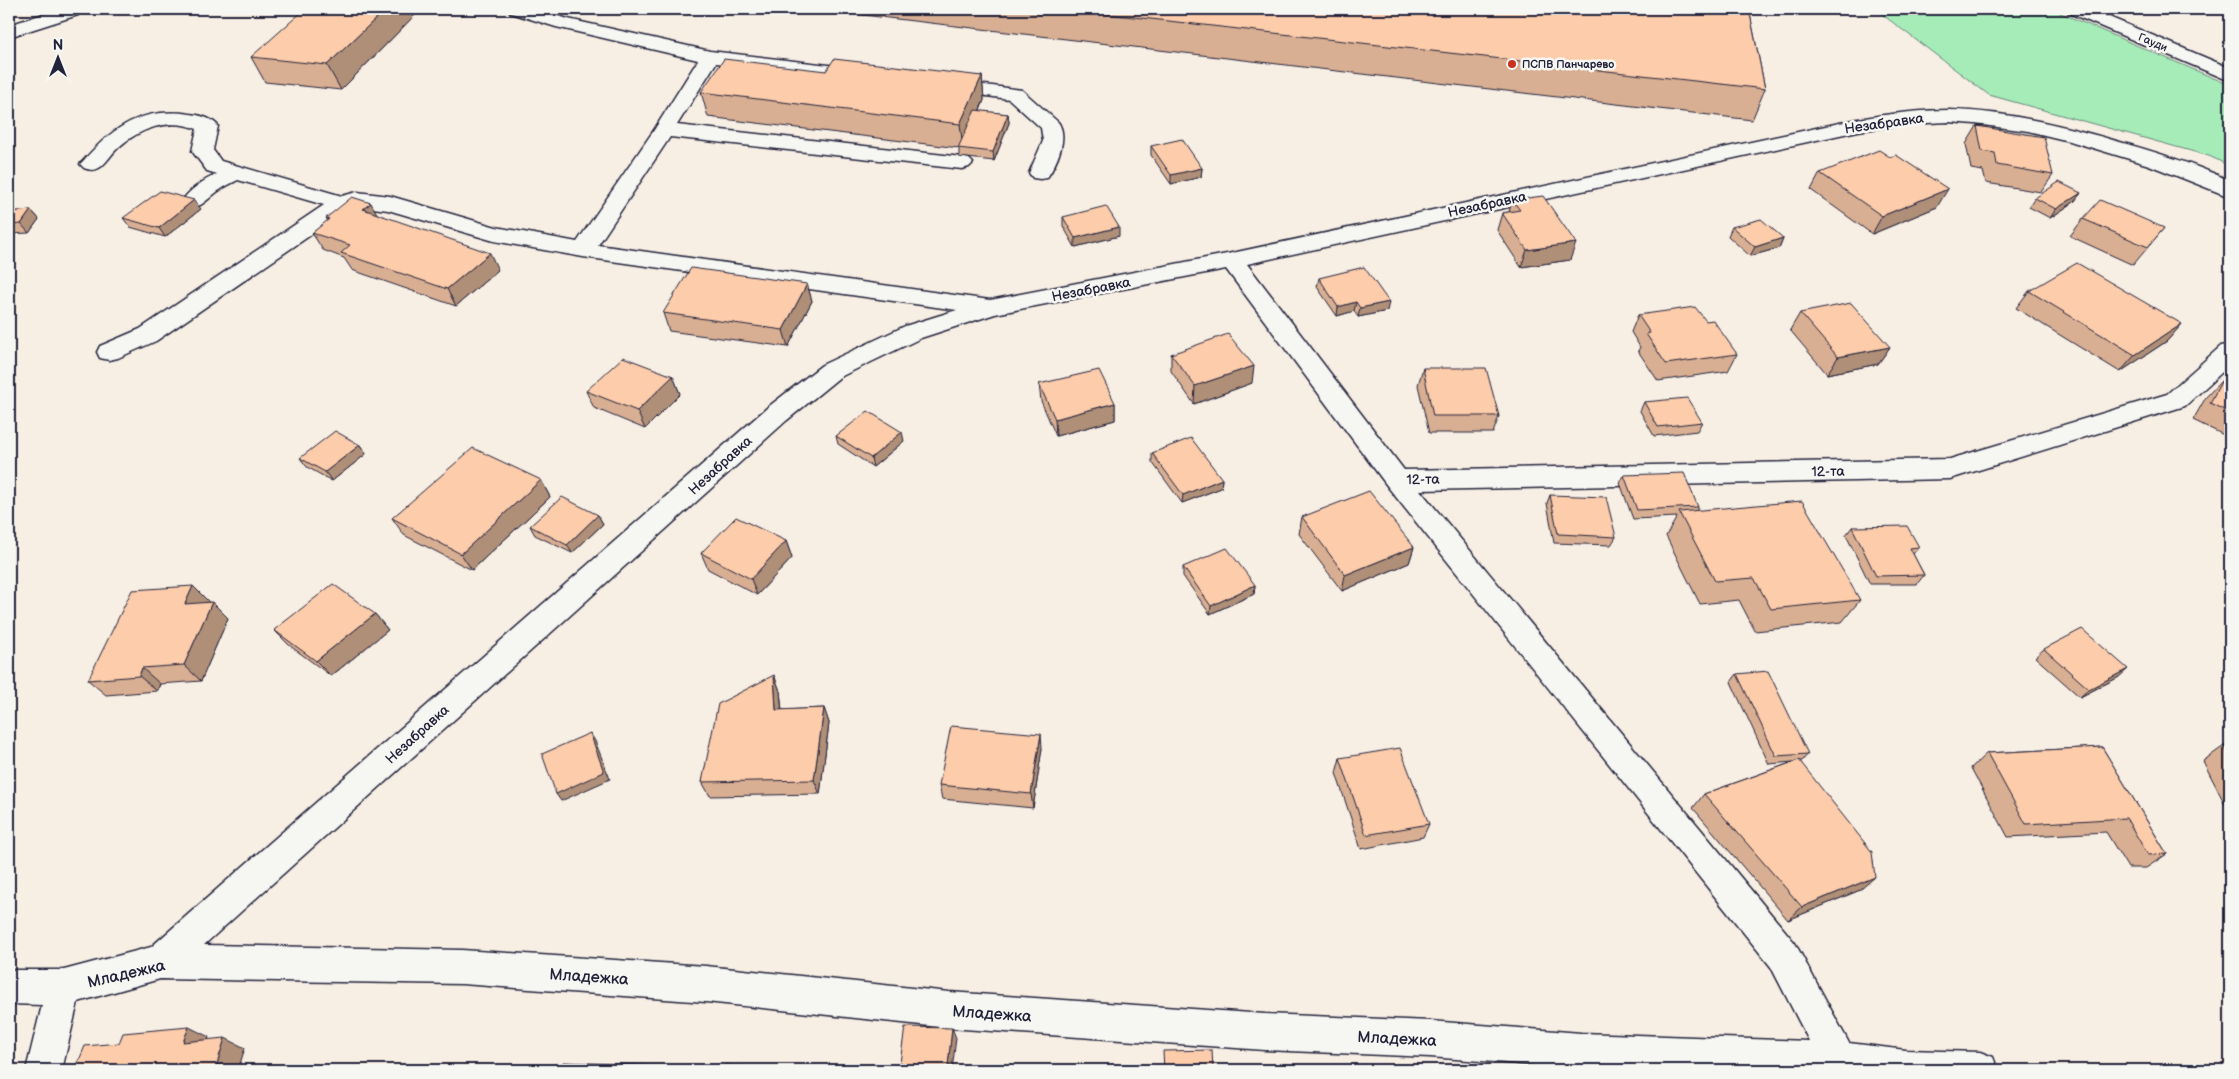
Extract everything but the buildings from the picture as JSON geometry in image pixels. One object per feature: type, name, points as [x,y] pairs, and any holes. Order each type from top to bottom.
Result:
[{"type":"street","points":[[517,9],[563,23],[710,57],[878,77]]},
{"type":"street","name":"Гауди","points":[[2075,9],[2230,75]]},
{"type":"street","points":[[9,31],[71,10]]},
{"type":"street","points":[[584,250],[710,57]]},
{"type":"street","points":[[927,83],[1015,94],[1051,126],[1053,141],[1040,173]]},
{"type":"street","name":"Незабравка","points":[[160,962],[777,414],[831,371],[913,332],[992,307],[1232,260],[1858,125],[1923,116],[1985,118],[2036,126],[2151,158],[2213,180],[2230,190]]},
{"type":"street","points":[[91,164],[120,134],[141,124],[159,118],[196,120],[208,126],[202,151],[214,166],[342,203]]},
{"type":"street","points":[[664,130],[962,163]]},
{"type":"street","points":[[192,202],[212,185],[237,172]]},
{"type":"street","points":[[109,352],[148,335],[342,203],[357,199],[390,203],[494,234],[584,250],[992,307]]},
{"type":"street","points":[[1232,260],[1397,480],[1784,955],[1838,1060]]},
{"type":"street","name":"12-та","points":[[1397,480],[1950,469],[2176,400],[2230,352]]},
{"type":"street","name":"Младежка","points":[[9,987],[64,988],[160,962],[462,967],[706,984],[950,1010],[1265,1032],[1430,1039],[1583,1061],[1838,1060],[1907,1069],[1980,1070]]},
{"type":"street","points":[[44,1070],[64,988]]},
{"type":"green space","points":[[1875,9],[2051,9],[2230,85],[2230,166],[2209,156],[1989,95]]},
{"type":"place","name":"ПСПВ Панчарево","points":[[1512,64]]}]
